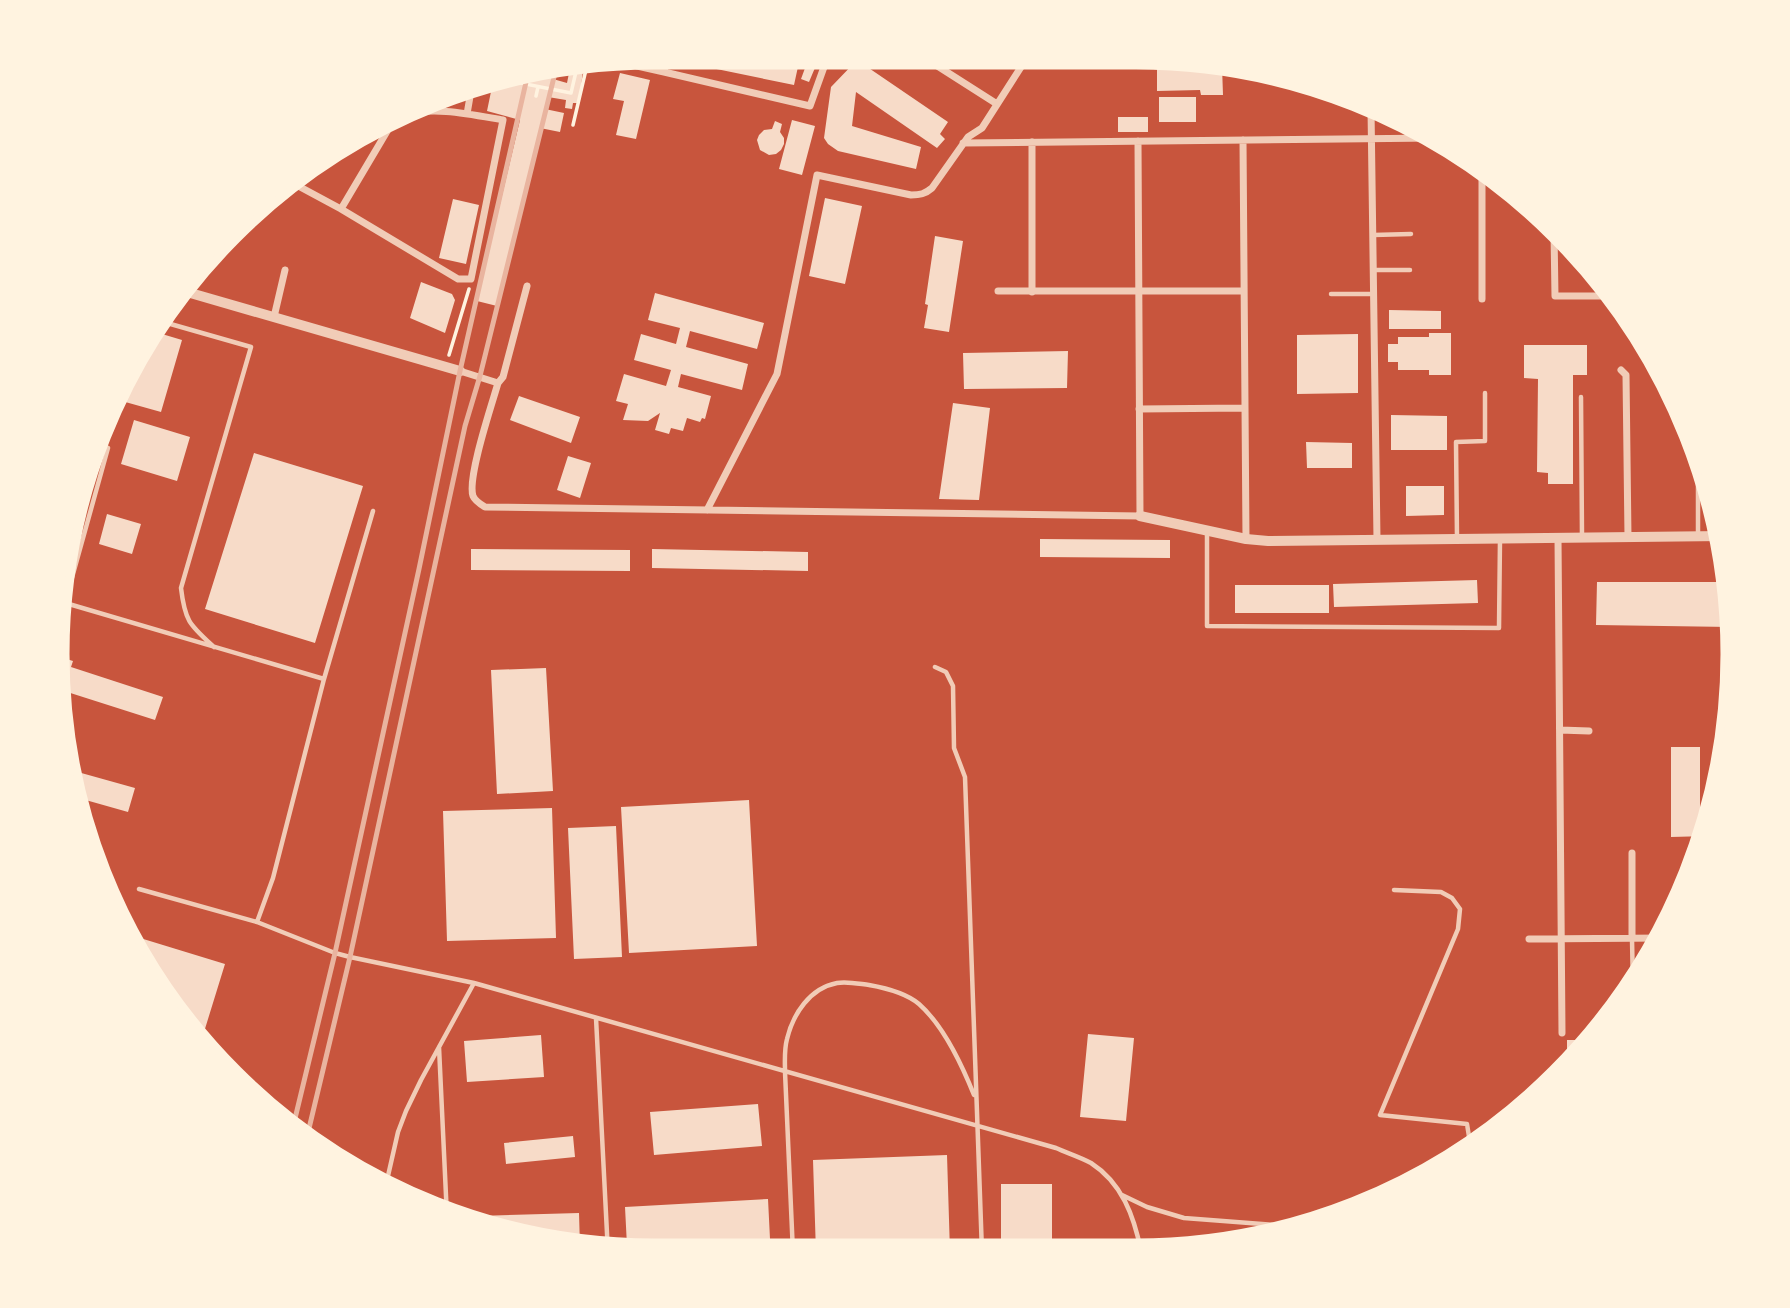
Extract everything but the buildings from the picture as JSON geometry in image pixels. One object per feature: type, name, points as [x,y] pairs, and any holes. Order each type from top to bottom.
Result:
[{"type":"street","points":[[663,72],[665,65]]},
{"type":"street","points":[[634,66],[810,106],[824,65]]},
{"type":"street","points":[[937,65],[997,104]]},
{"type":"street","points":[[707,510],[777,374],[817,175],[920,195],[932,188],[968,137],[982,128],[1022,65]]},
{"type":"street","points":[[467,114],[470,94]]},
{"type":"street","points":[[424,112],[467,114],[503,120],[468,289]]},
{"type":"street","points":[[1371,114],[1377,539]]},
{"type":"street","points":[[341,209],[389,128]]},
{"type":"street","points":[[963,143],[1420,138]]},
{"type":"street","points":[[1242,140],[1246,539]]},
{"type":"street","points":[[1138,141],[1140,516]]},
{"type":"street","points":[[1032,142],[1032,292]]},
{"type":"street","points":[[1482,178],[1482,299]]},
{"type":"street","points":[[297,185],[458,279],[471,279]]},
{"type":"street","points":[[1554,238],[1555,296],[1604,296]]},
{"type":"street","points":[[274,317],[285,270]]},
{"type":"street","points":[[527,286],[503,377],[498,383],[480,446],[472,486],[473,496],[485,507],[1140,516],[1246,539],[1268,541],[1713,536]]},
{"type":"street","points":[[998,292],[1244,291]]},
{"type":"street","points":[[189,293],[498,383]]},
{"type":"street","points":[[1621,370],[1626,375],[1628,537]]},
{"type":"street","points":[[1139,409],[1245,408]]},
{"type":"street","points":[[1558,538],[1562,1033]]},
{"type":"street","points":[[1560,730],[1589,731]]},
{"type":"street","points":[[1632,853],[1632,938]]},
{"type":"street","points":[[1530,939],[1652,938]]},
{"type":"lane","points":[[1372,235],[1411,234]]},
{"type":"lane","points":[[1373,270],[1410,270]]},
{"type":"lane","points":[[1331,294],[1373,294]]},
{"type":"lane","points":[[167,322],[251,347],[181,588],[184,610],[192,627],[214,647]]},
{"type":"lane","points":[[1457,539],[1456,442],[1485,441],[1485,393]]},
{"type":"lane","points":[[1581,397],[1582,538]]},
{"type":"lane","points":[[69,583],[108,448],[103,447]]},
{"type":"lane","points":[[1698,478],[1698,536]]},
{"type":"lane","points":[[257,922],[273,878],[324,679],[373,511]]},
{"type":"lane","points":[[1207,531],[1207,626],[1499,628],[1500,538]]},
{"type":"lane","points":[[67,603],[324,679]]},
{"type":"lane","points":[[935,667],[946,672],[953,686],[954,748],[965,777],[982,1243]]},
{"type":"lane","points":[[139,889],[257,922],[350,957],[474,983],[1056,1148],[1088,1162],[1115,1184],[1129,1208],[1139,1243]]},
{"type":"lane","points":[[1394,890],[1441,892],[1452,898],[1460,909],[1458,929],[1380,1115],[1467,1124],[1469,1139]]},
{"type":"lane","points":[[1632,938],[1633,970]]},
{"type":"lane","points":[[793,1243],[786,1042],[793,1020],[805,1001],[820,989],[839,982],[868,985],[890,989],[917,1003],[933,1019],[961,1062],[976,1100]]},
{"type":"lane","points":[[387,1179],[398,1132],[421,1080],[474,983]]},
{"type":"lane","points":[[597,1018],[607,1241]]},
{"type":"lane","points":[[439,1046],[446,1205]]},
{"type":"lane","points":[[1121,1195],[1147,1207],[1184,1218],[1280,1225]]},
{"type":"path","points":[[573,125],[586,69]]},
{"type":"path","points":[[514,82],[571,93],[576,70]]},
{"type":"path","points":[[536,96],[538,87]]},
{"type":"path","points":[[446,367],[468,289]]},
{"type":"railway","points":[[308,1131],[350,957],[465,426],[480,376],[555,73]]},
{"type":"railway","points":[[295,1121],[335,953],[460,371],[527,79]]}]
